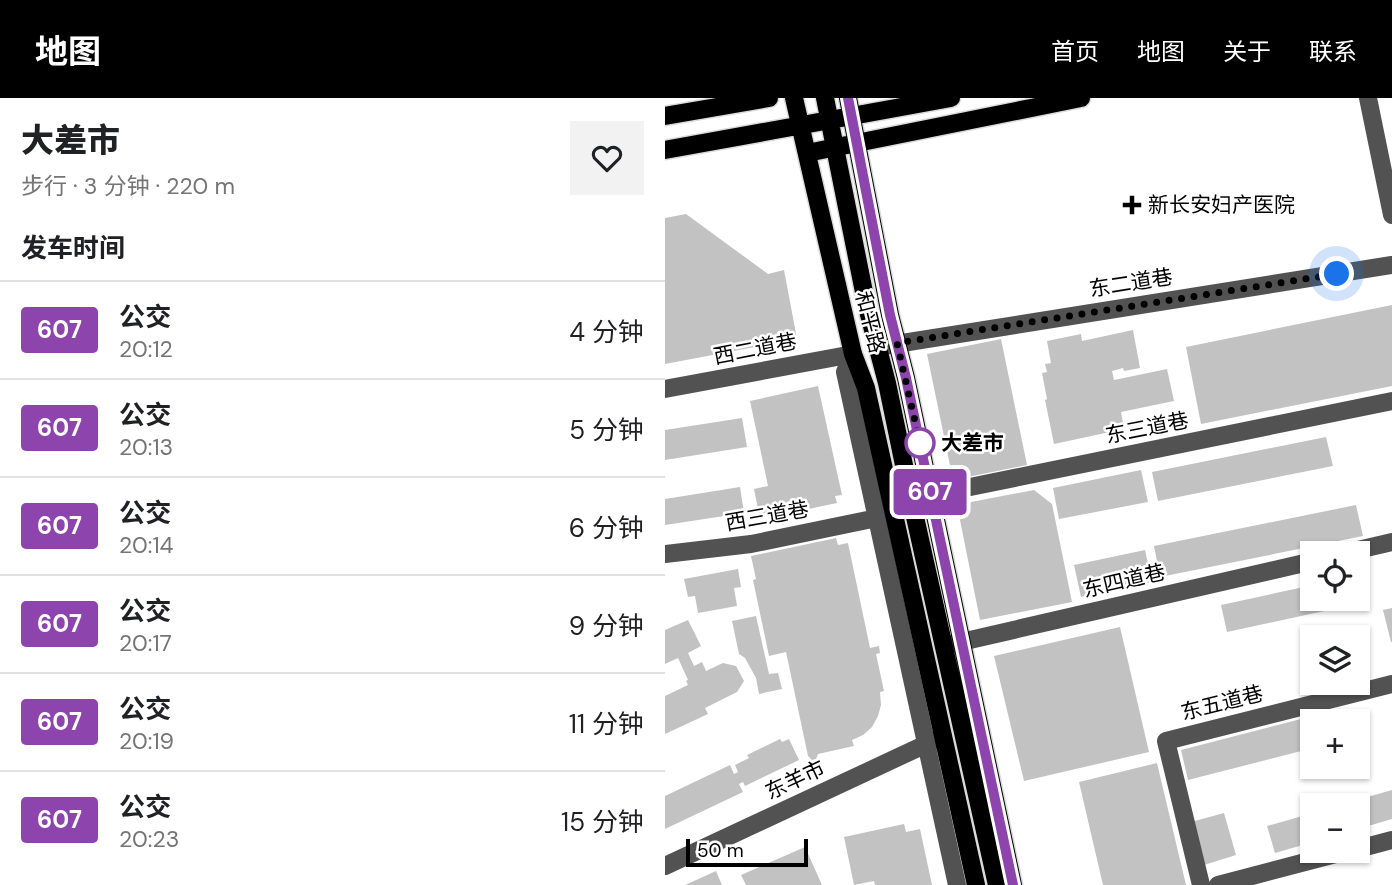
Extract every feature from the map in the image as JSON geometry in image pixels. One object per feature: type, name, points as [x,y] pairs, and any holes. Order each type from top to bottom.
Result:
[{"type":"main road","points":[[665,116],[769,98]]},
{"type":"main road","name":"和平路","points":[[794,98],[853,354],[866,388],[977,885]]},
{"type":"main road","name":"和平路","points":[[825,98],[867,307],[887,383],[911,499],[953,644],[997,885]]},
{"type":"main road","points":[[665,150],[829,121],[850,107],[951,98]]},
{"type":"main road","points":[[807,153],[1081,98]]},
{"type":"main road","points":[[850,107],[890,315],[931,495],[953,644],[1013,885]]},
{"type":"street","points":[[1368,98],[1392,215]]},
{"type":"street","name":"东二道巷","points":[[877,346],[1392,265]]},
{"type":"street","points":[[853,354],[845,372],[957,885]]},
{"type":"street","name":"西二道巷","points":[[665,389],[853,354]]},
{"type":"street","name":"东三道巷","points":[[911,499],[1392,401]]},
{"type":"street","name":"西三道巷","points":[[665,554],[751,544],[877,518]]},
{"type":"street","points":[[1370,547],[1392,542]]},
{"type":"street","name":"东四道巷","points":[[953,644],[1300,564]]},
{"type":"street","name":"东五道巷","points":[[1201,885],[1166,741],[1392,684]]},
{"type":"street","name":"东羊市","points":[[665,866],[944,736]]},
{"type":"street","points":[[1370,846],[1392,840]]},
{"type":"street","points":[[1218,885],[1302,863]]},
{"type":"building","points":[[686,214],[768,274],[784,270],[797,339],[665,364],[665,218]]},
{"type":"building","points":[[1392,305],[1392,386],[1201,424],[1186,347]]},
{"type":"building","points":[[1133,330],[1140,368],[1112,371],[1114,380],[1167,369],[1174,401],[1121,412],[1124,429],[1054,444],[1042,373],[1047,372],[1045,364],[1051,363],[1047,341],[1081,334],[1082,341]]},
{"type":"building","points":[[1001,339],[1027,465],[953,480],[927,354]]},
{"type":"building","points":[[818,386],[842,495],[835,496],[837,503],[775,516],[774,511],[759,514],[754,489],[768,486],[750,401]]},
{"type":"building","points":[[742,418],[747,447],[665,460],[665,430]]},
{"type":"building","points":[[1326,437],[1333,466],[1158,501],[1152,472]]},
{"type":"building","points":[[1141,470],[1148,502],[1059,519],[1053,488]]},
{"type":"building","points":[[740,487],[744,513],[665,525],[665,499]]},
{"type":"building","points":[[1034,490],[1052,504],[1072,602],[980,620],[960,520],[971,502]]},
{"type":"building","points":[[1356,505],[1363,536],[1338,541],[1300,541],[1300,549],[1160,577],[1154,546]]},
{"type":"building","points":[[836,538],[838,545],[848,543],[870,648],[879,646],[880,653],[876,654],[884,691],[880,692],[881,705],[872,727],[852,740],[854,746],[818,754],[816,759],[812,760],[808,756],[786,652],[769,656],[753,580],[756,579],[751,556]]},
{"type":"building","points":[[1145,550],[1152,582],[1081,597],[1074,565]]},
{"type":"building","points":[[738,569],[741,587],[734,588],[737,606],[698,613],[695,596],[688,597],[684,579]]},
{"type":"building","points":[[1300,588],[1300,611],[1324,611],[1227,632],[1221,605]]},
{"type":"building","points":[[1392,608],[1392,642],[1391,642],[1383,610]]},
{"type":"building","points":[[756,616],[769,674],[778,673],[782,689],[759,694],[756,678],[745,658],[739,654],[732,621]]},
{"type":"building","points":[[688,620],[701,646],[688,653],[694,666],[702,662],[706,671],[723,663],[736,666],[744,681],[737,692],[705,708],[708,714],[665,734],[665,696],[688,685],[688,680],[678,658],[665,664],[665,630]]},
{"type":"building","points":[[1120,627],[1149,752],[1024,781],[994,656]]},
{"type":"building","points":[[1300,719],[1300,751],[1188,780],[1181,750]]},
{"type":"building","points":[[780,739],[782,742],[789,739],[799,760],[745,786],[743,782],[739,784],[743,792],[665,829],[665,796],[730,765],[734,774],[738,772],[735,765],[749,758],[747,755]]},
{"type":"building","points":[[1157,763],[1186,885],[1103,885],[1079,782]]},
{"type":"building","points":[[1392,790],[1392,819],[1370,825],[1370,796]]},
{"type":"building","points":[[1224,813],[1236,855],[1204,865],[1191,822]]},
{"type":"building","points":[[1300,817],[1300,846],[1275,853],[1267,826]]},
{"type":"building","points":[[904,824],[906,832],[920,829],[932,885],[875,885],[874,881],[854,885],[844,837]]},
{"type":"building","points":[[805,847],[822,885],[746,885],[741,875]]},
{"type":"building","points":[[716,871],[722,885],[685,885]]},
{"type":"bus line","name":"607","points":[[848,98],[890,315],[906,378],[1013,885]]},
{"type":"place","name":"新长安妇产医院","points":[[1132,205]]},
{"type":"place","name":"大差市","points":[[920,443]]},
{"type":"route","points":[[920,443],[897,343],[1337,274]]}]
